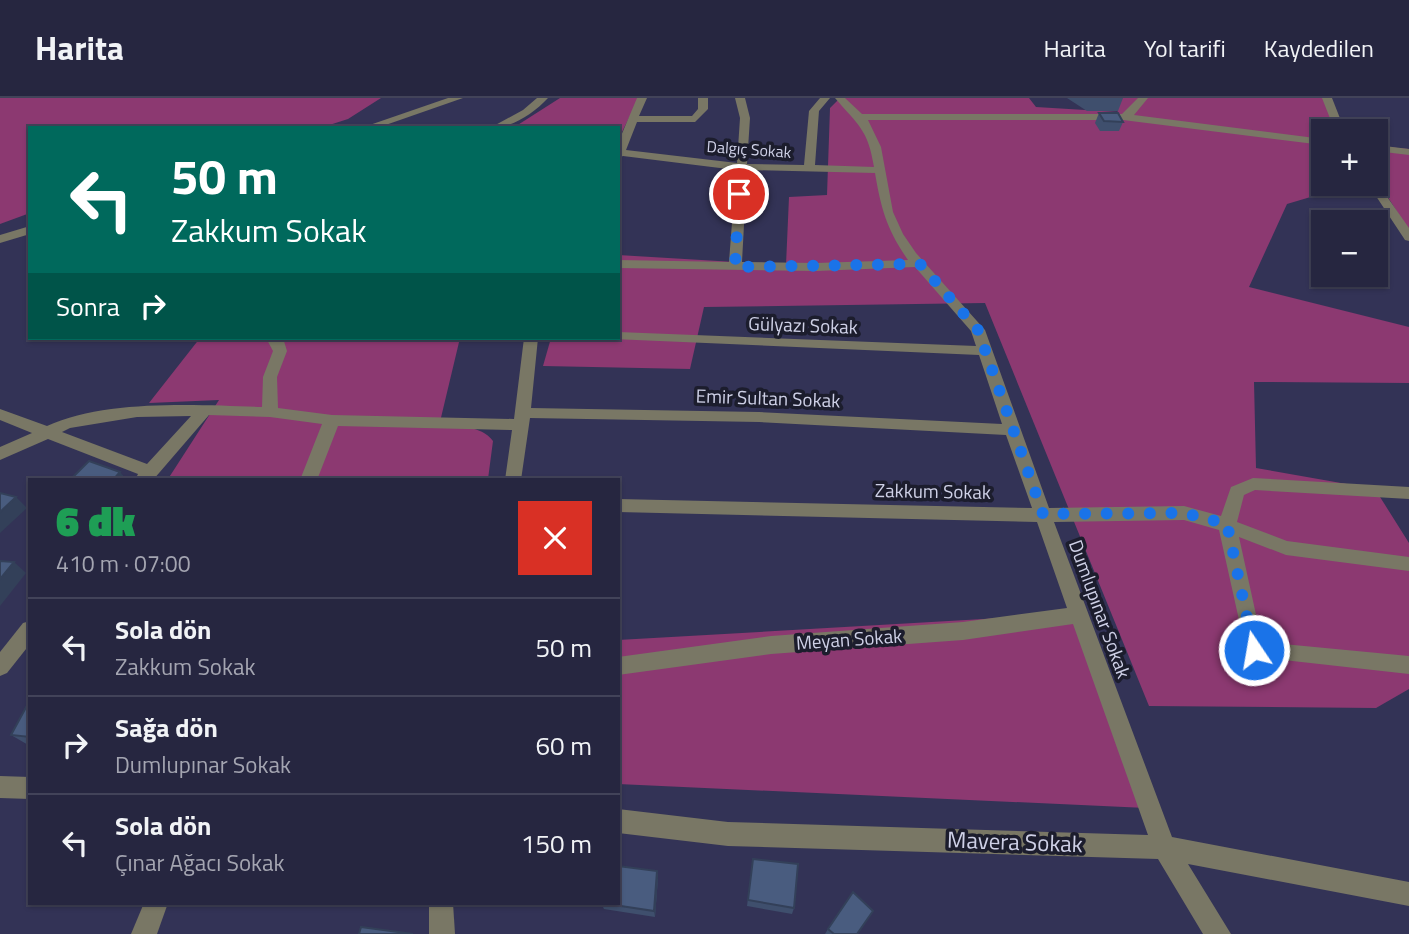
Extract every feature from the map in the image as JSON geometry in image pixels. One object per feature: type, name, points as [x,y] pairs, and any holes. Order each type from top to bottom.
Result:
[{"type":"street","points":[[372,126],[458,98]]},
{"type":"street","points":[[499,126],[526,112],[543,98]]},
{"type":"street","points":[[620,151],[642,98]]},
{"type":"street","points":[[635,119],[695,119],[703,109],[703,98]]},
{"type":"street","points":[[735,267],[745,118],[740,98]]},
{"type":"street","points":[[808,168],[814,111],[825,98]]},
{"type":"street","name":"Dumlupınar Sokak","points":[[840,98],[860,117],[876,147],[887,212],[897,234],[978,330],[1164,847],[1218,934]]},
{"type":"street","points":[[1123,117],[1143,98]]},
{"type":"street","points":[[1327,98],[1335,119]]},
{"type":"street","points":[[860,117],[1123,117],[1311,140]]},
{"type":"street","points":[[390,120],[400,126]]},
{"type":"street","points":[[1388,149],[1409,152]]},
{"type":"street","name":"Dalgıç Sokak","points":[[620,153],[740,167],[878,170]]},
{"type":"street","points":[[1382,196],[1409,237]]},
{"type":"street","points":[[0,239],[26,234]]},
{"type":"street","points":[[620,264],[735,267],[920,264]]},
{"type":"street","name":"Gülyazı Sokak","points":[[620,336],[987,351]]},
{"type":"street","points":[[270,412],[270,377],[280,351],[277,340]]},
{"type":"street","points":[[513,478],[531,340]]},
{"type":"street","points":[[0,414],[147,475],[205,410]]},
{"type":"street","name":"Emir Sultan Sokak","points":[[0,454],[67,423],[137,412],[205,410],[270,412],[332,420],[759,417],[1012,430]]},
{"type":"street","points":[[309,478],[332,420]]},
{"type":"street","points":[[1409,493],[1253,484],[1237,491],[1227,524],[1254,650],[1409,665]]},
{"type":"street","name":"Zakkum Sokak","points":[[620,506],[1043,514],[1184,513],[1227,524],[1286,548],[1409,564]]},
{"type":"street","name":"Meyan Sokak","points":[[620,666],[771,645],[963,631],[1080,615]]},
{"type":"street","points":[[0,667],[28,632]]},
{"type":"street","points":[[0,787],[28,788]]},
{"type":"street","name":"Mavera Sokak","points":[[620,821],[728,834],[1164,847],[1409,894]]},
{"type":"street","points":[[144,934],[155,905]]},
{"type":"street","points":[[441,905],[442,934]]},
{"type":"shaded area","points":[[0,98],[381,98],[348,119],[326,126],[28,126],[28,214],[0,224]]},
{"type":"shaded area","points":[[560,98],[639,98],[620,136],[620,126],[516,126]]},
{"type":"shaded area","points":[[840,98],[1029,98],[1036,107],[1118,112],[1108,98],[1323,98],[1332,119],[1311,119],[1311,196],[1314,196],[1287,204],[1249,287],[1409,327],[1409,383],[1254,382],[1256,468],[1375,489],[1409,543],[1409,689],[1376,708],[1149,706],[985,303],[704,307],[690,369],[543,366],[550,340],[620,340],[620,255],[786,265],[789,197],[827,195],[830,108]]},
{"type":"shaded area","points":[[1388,147],[1409,149],[1409,231],[1387,196]]},
{"type":"shaded area","points":[[198,340],[460,340],[439,426],[475,429],[493,441],[488,478],[169,478],[219,400],[149,403]]},
{"type":"shaded area","points":[[1072,614],[1146,808],[620,784],[620,640]]},
{"type":"building","points":[[1099,113],[1118,113],[1123,122],[1104,121]]},
{"type":"building","points":[[89,461],[120,472],[115,478],[72,478]]},
{"type":"building","points":[[0,493],[16,497],[0,512]]},
{"type":"building","points":[[0,561],[14,562],[0,579]]},
{"type":"building","points":[[28,704],[28,737],[11,735]]},
{"type":"building","points":[[753,859],[798,864],[794,908],[748,900]]},
{"type":"building","points":[[620,866],[657,871],[654,911],[614,905],[620,905]]},
{"type":"building","points":[[853,892],[873,911],[857,934],[834,934],[828,929]]},
{"type":"building","points":[[361,927],[413,934],[359,934]]},
{"type":"route","points":[[739,194],[735,267],[920,264],[978,330],[1043,514],[1184,513],[1227,524],[1254,650]]}]
